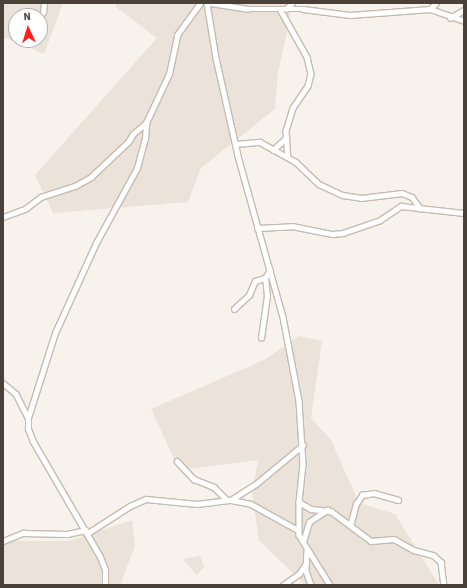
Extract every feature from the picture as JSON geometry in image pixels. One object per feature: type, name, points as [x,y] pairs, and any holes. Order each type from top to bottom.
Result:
[{"type":"street","points":[[3,218],[26,209],[41,197],[75,186],[91,177],[146,123],[169,74],[177,35],[200,3]]},
{"type":"street","points":[[207,3],[216,58],[235,144],[257,228],[270,270],[292,360],[303,445],[298,530],[302,542],[330,585]]},
{"type":"street","points":[[211,3],[248,9],[286,9],[350,15],[430,9],[450,18],[464,21]]},
{"type":"street","points":[[286,9],[292,3]]},
{"type":"street","points":[[430,9],[436,3]]},
{"type":"street","points":[[280,9],[307,58],[311,74],[308,86],[293,108],[286,138],[288,157]]},
{"type":"street","points":[[450,18],[464,10]]},
{"type":"street","points":[[106,585],[104,566],[87,532],[54,482],[33,442],[28,429],[28,418],[55,333],[96,243],[137,168],[145,139],[146,123]]},
{"type":"street","points":[[273,150],[286,138]]},
{"type":"street","points":[[235,144],[255,141],[288,157],[319,184],[334,192],[361,198],[402,194],[412,197],[420,208]]},
{"type":"street","points":[[257,228],[292,226],[332,234],[343,233],[380,220],[397,207],[464,213]]},
{"type":"street","points":[[261,338],[267,296],[265,278],[270,270]]},
{"type":"street","points":[[234,309],[249,295],[255,281],[265,278]]},
{"type":"street","points":[[3,383],[16,394],[28,418]]},
{"type":"street","points":[[229,500],[256,484],[303,445]]},
{"type":"street","points":[[176,461],[194,479],[214,486],[229,500]]},
{"type":"street","points":[[350,526],[356,504],[362,495],[374,493],[398,500]]},
{"type":"street","points":[[3,541],[23,533],[67,534],[87,532],[130,506],[146,499],[197,504],[229,500],[251,504],[298,530]]},
{"type":"street","points":[[299,502],[311,509],[327,510],[338,515],[350,526],[371,541],[397,539],[414,550],[438,558],[442,566],[444,585]]},
{"type":"street","points":[[302,542],[309,522],[327,510]]},
{"type":"street","points":[[283,585],[299,574],[305,564],[308,550]]},
{"type":"street","points":[[305,564],[311,585]]},
{"type":"shaded area","points":[[3,3],[63,3],[48,43],[48,8],[8,8],[8,39],[3,37]]},
{"type":"shaded area","points":[[116,3],[288,3],[290,19],[278,72],[275,109],[201,168],[188,202],[53,213],[35,175],[157,38],[116,7]]},
{"type":"shaded area","points":[[30,48],[46,48],[44,54]]},
{"type":"shaded area","points":[[299,336],[322,341],[311,418],[331,440],[359,503],[395,514],[439,585],[305,585],[259,540],[252,493],[258,460],[179,470],[151,409],[264,360]]},
{"type":"shaded area","points":[[132,520],[135,546],[120,585],[3,585],[3,545],[13,541],[69,541]]},
{"type":"shaded area","points":[[200,556],[204,566],[197,576],[183,559]]}]
